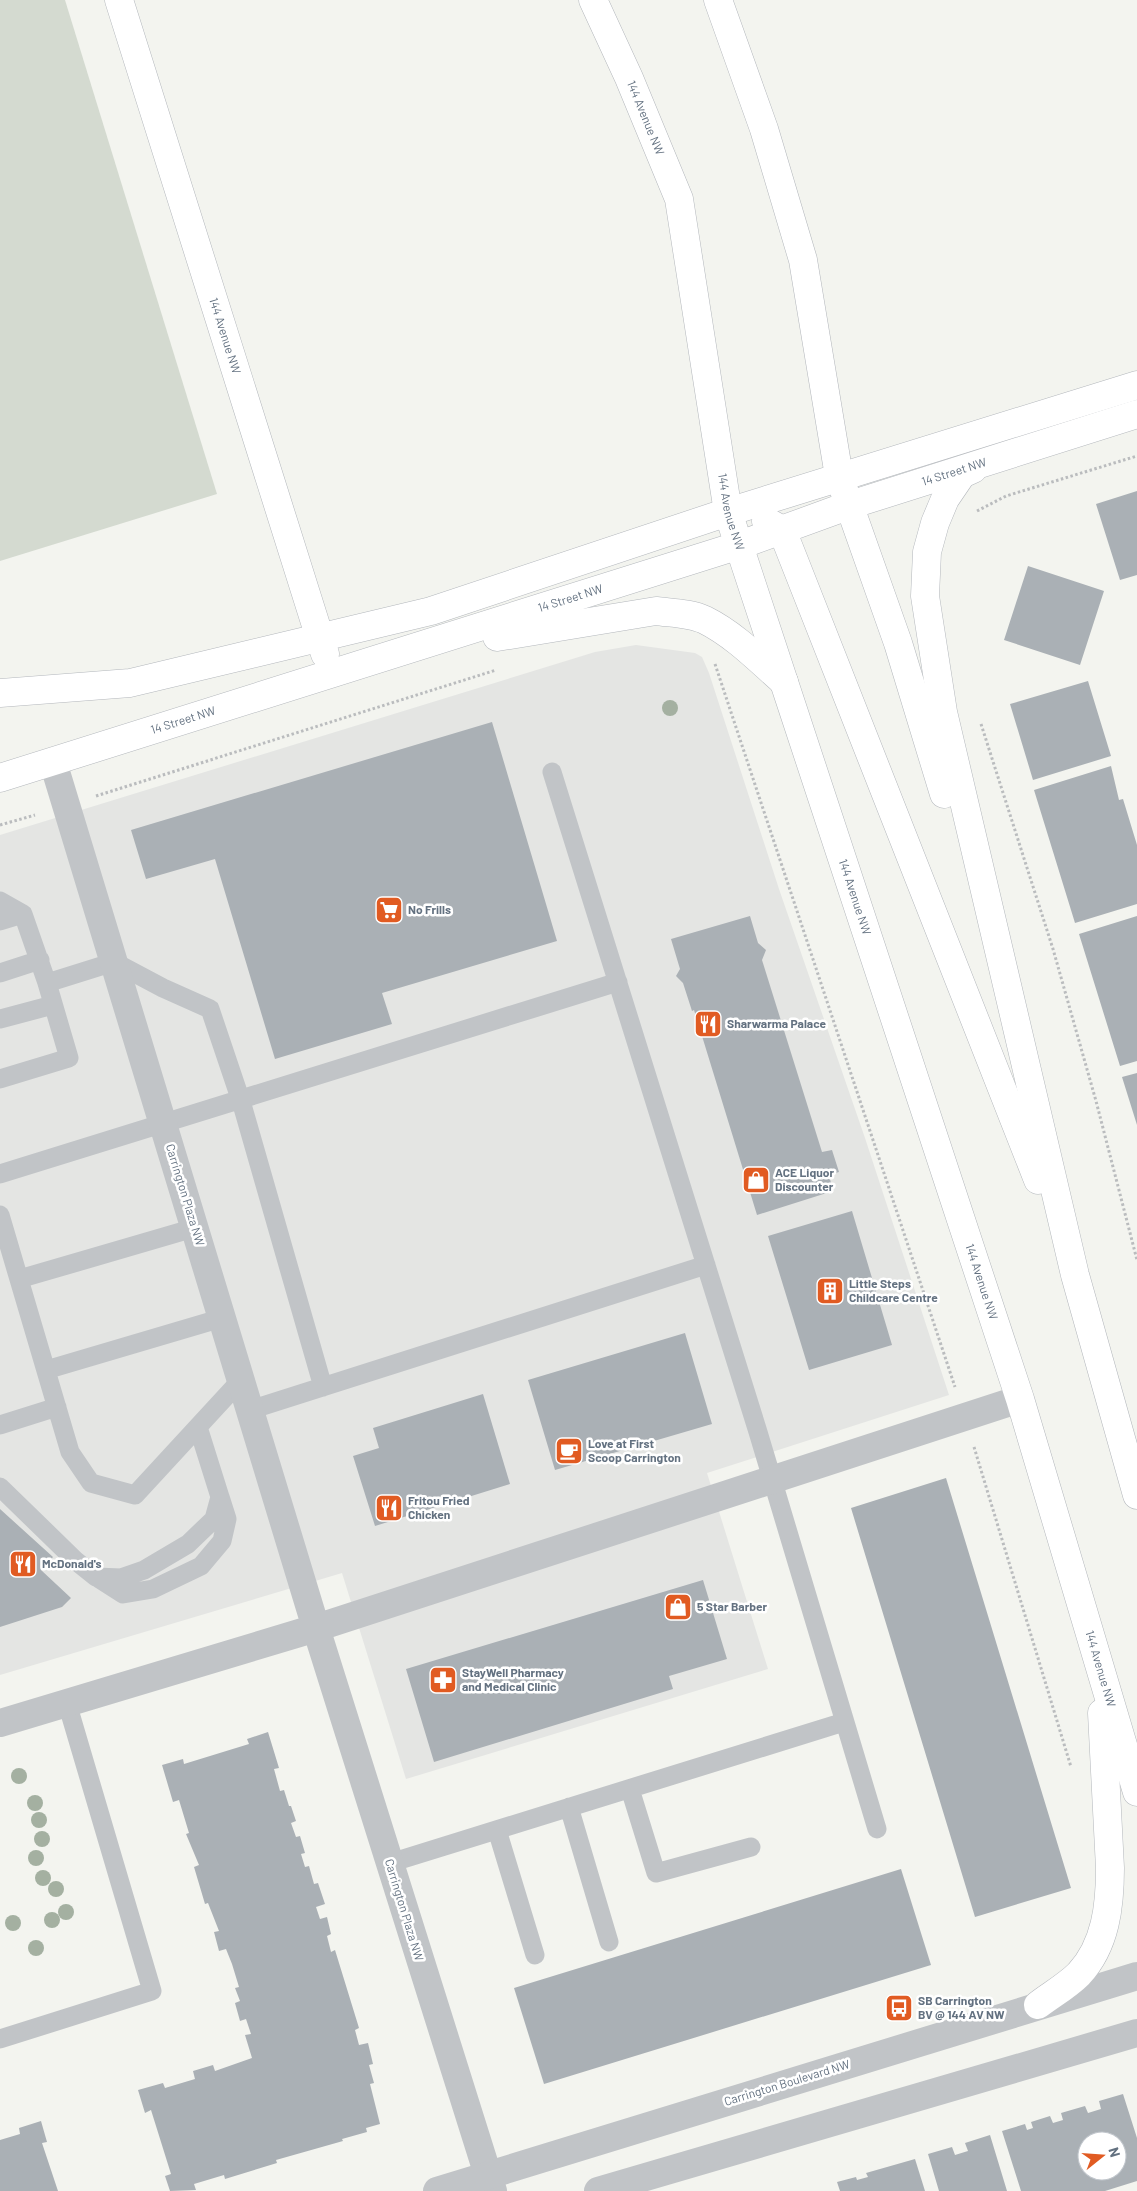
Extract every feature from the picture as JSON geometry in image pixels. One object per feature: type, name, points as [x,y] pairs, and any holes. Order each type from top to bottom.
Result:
[{"type":"main road","name":"144 Avenue NW","points":[[119,0],[332,672]]},
{"type":"main road","name":"144 Avenue NW","points":[[593,0],[629,78],[679,199],[736,510],[740,545],[1020,1399],[1099,1670],[1137,1792]]},
{"type":"main road","points":[[718,0],[764,129],[803,260],[839,476],[898,643],[1018,1037]]},
{"type":"main road","points":[[0,693],[130,683],[431,611],[839,476],[921,454],[1137,385]]},
{"type":"main road","name":"14 Street NW","points":[[0,778],[740,545],[850,505],[1137,414]]},
{"type":"main road","points":[[990,461],[962,474],[945,499],[935,523],[928,552],[925,596],[942,712],[1018,1037],[1075,1275],[1137,1495]]},
{"type":"main road","points":[[736,510],[782,530],[1075,1275]]},
{"type":"main road","points":[[402,652],[656,611],[704,619],[726,633],[784,682]]},
{"type":"main road","points":[[1038,2005],[1078,1975],[1091,1959],[1104,1931],[1110,1890],[1110,1868],[1099,1670]]},
{"type":"street","name":"Carrington Plaza NW","points":[[53,762],[316,1628],[491,2183]]},
{"type":"street","points":[[0,1724],[316,1628],[1020,1399]]},
{"type":"street","name":"Carrington Boulevard NW","points":[[437,2191],[491,2183],[1038,2005],[1137,1976]]},
{"type":"street","points":[[598,2191],[1137,2033]]},
{"type":"lane","points":[[552,772],[772,1479],[877,1829]]},
{"type":"lane","points":[[0,902],[23,914],[40,960],[70,1058],[0,1079]]},
{"type":"lane","points":[[0,921],[23,914]]},
{"type":"lane","points":[[0,972],[40,960]]},
{"type":"lane","points":[[47,983],[114,962],[163,988],[210,1009],[241,1100],[322,1387]]},
{"type":"lane","points":[[0,1174],[164,1125],[618,982]]},
{"type":"lane","points":[[0,1019],[53,1005]]},
{"type":"lane","points":[[0,1215],[70,1452],[91,1483],[135,1495],[241,1380]]},
{"type":"lane","points":[[19,1279],[194,1228]]},
{"type":"lane","points":[[250,1410],[706,1265]]},
{"type":"lane","points":[[46,1370],[222,1318]]},
{"type":"lane","points":[[0,1425],[57,1407]]},
{"type":"lane","points":[[0,1487],[76,1561],[96,1577],[124,1594],[153,1589],[201,1566],[222,1541],[228,1519],[198,1427]]},
{"type":"lane","points":[[96,1577],[121,1578],[144,1570],[188,1544],[214,1519],[220,1498]]},
{"type":"lane","points":[[0,2040],[152,1991],[67,1703]]},
{"type":"lane","points":[[390,1863],[844,1722]]},
{"type":"lane","points":[[630,1789],[656,1873],[751,1847]]},
{"type":"lane","points":[[569,1807],[609,1942]]},
{"type":"lane","points":[[497,1830],[535,1955]]},
{"type":"path","points":[[973,516],[990,503],[1006,496],[1137,456]]},
{"type":"path","points":[[714,663],[868,1120],[965,1418],[1073,1772]]},
{"type":"path","points":[[0,825],[501,668]]},
{"type":"path","points":[[979,718],[1052,950],[1096,1101],[1137,1260]]},
{"type":"shaded area","points":[[0,0],[65,0],[217,494],[0,561]]},
{"type":"shaded area","points":[[636,645],[695,653],[702,657],[709,673],[779,889],[865,1138],[949,1395],[707,1473],[768,1669],[406,1779],[342,1573],[0,1675],[0,835],[595,652]]},
{"type":"building","points":[[1137,491],[1137,575],[1120,580],[1096,504]]},
{"type":"building","points":[[1028,566],[1104,591],[1080,665],[1004,640]]},
{"type":"building","points":[[1088,681],[1111,756],[1033,780],[1010,704]]},
{"type":"building","name":"No Frills","points":[[492,722],[557,941],[382,993],[392,1024],[275,1059],[215,859],[146,879],[131,830]]},
{"type":"building","points":[[1111,766],[1119,800],[1123,799],[1137,845],[1137,904],[1075,923],[1034,790]]},
{"type":"building","points":[[750,916],[758,943],[766,950],[762,960],[822,1152],[832,1150],[839,1172],[829,1175],[833,1191],[757,1215],[694,1010],[692,1011],[683,983],[676,976],[680,969],[671,939]]},
{"type":"building","points":[[1137,916],[1137,1061],[1120,1066],[1079,934]]},
{"type":"building","points":[[1137,1073],[1137,1125],[1122,1077]]},
{"type":"building","name":"Little Steps Childcare Centre","points":[[852,1211],[892,1345],[809,1370],[768,1236]]},
{"type":"building","points":[[685,1333],[712,1424],[555,1470],[528,1380]]},
{"type":"building","points":[[483,1394],[510,1484],[375,1526],[353,1456],[379,1448],[373,1428]]},
{"type":"building","points":[[946,1478],[1071,1888],[975,1917],[851,1508]]},
{"type":"building","name":"McDonald's","points":[[0,1509],[53,1557],[41,1570],[71,1598],[62,1607],[0,1627]]},
{"type":"building","points":[[703,1580],[727,1659],[669,1676],[673,1689],[434,1762],[406,1669]]},
{"type":"building","points":[[268,1732],[279,1768],[274,1769],[280,1791],[284,1790],[296,1821],[291,1823],[296,1837],[300,1836],[305,1853],[301,1854],[305,1867],[309,1866],[314,1884],[318,1883],[325,1904],[316,1907],[320,1919],[327,1917],[331,1934],[327,1936],[331,1952],[335,1950],[359,2028],[355,2030],[359,2045],[368,2043],[373,2064],[369,2065],[374,2083],[370,2084],[380,2124],[366,2128],[367,2132],[342,2139],[343,2141],[276,2160],[277,2163],[225,2179],[224,2175],[194,2184],[196,2190],[170,2191],[165,2176],[171,2174],[151,2110],[145,2113],[138,2090],[163,2083],[165,2088],[195,2079],[193,2071],[213,2065],[215,2071],[252,2058],[245,2035],[251,2034],[246,2019],[240,2021],[235,2003],[240,2001],[235,1988],[239,1987],[232,1964],[226,1949],[219,1951],[214,1932],[219,1931],[208,1903],[205,1904],[194,1867],[199,1865],[186,1834],[189,1833],[179,1800],[173,1802],[162,1765],[183,1759],[184,1764],[249,1744],[247,1739]]},
{"type":"building","points":[[901,1869],[931,1965],[544,2084],[514,1988]]},
{"type":"building","points":[[1123,2094],[1137,2138],[1137,2181],[1105,2191],[1021,2191],[1002,2131],[1025,2124],[1027,2130],[1033,2128],[1031,2122],[1050,2116],[1053,2123],[1063,2120],[1061,2113],[1085,2106],[1088,2113],[1101,2109],[1099,2101]]},
{"type":"building","points":[[41,2121],[47,2142],[42,2143],[58,2191],[0,2191],[0,2140],[20,2134],[19,2128]]},
{"type":"building","points":[[990,2135],[1007,2191],[939,2191],[928,2154],[952,2147],[955,2155],[968,2151],[965,2143]]},
{"type":"building","points":[[915,2159],[925,2191],[840,2191],[837,2182],[856,2177],[857,2180],[868,2177],[866,2173]]},
{"type":"place","name":"No Frills","points":[[389,910]]},
{"type":"place","name":"Sharwarma Palace","points":[[708,1024]]},
{"type":"place","name":"ACE Liquor Discounter","points":[[756,1180]]},
{"type":"place","name":"Little Steps Childcare Centre","points":[[830,1291]]},
{"type":"place","name":"Love at First Scoop Carrington","points":[[569,1451]]},
{"type":"place","name":"Fritou Fried Chicken","points":[[389,1508]]},
{"type":"place","name":"McDonald's","points":[[23,1564]]},
{"type":"place","name":"5 Star Barber","points":[[678,1607]]},
{"type":"place","name":"StayWell Pharmacy and Medical Clinic","points":[[443,1680]]},
{"type":"place","name":"SB Carrington BV @ 144 AV NW","points":[[899,2008]]}]
